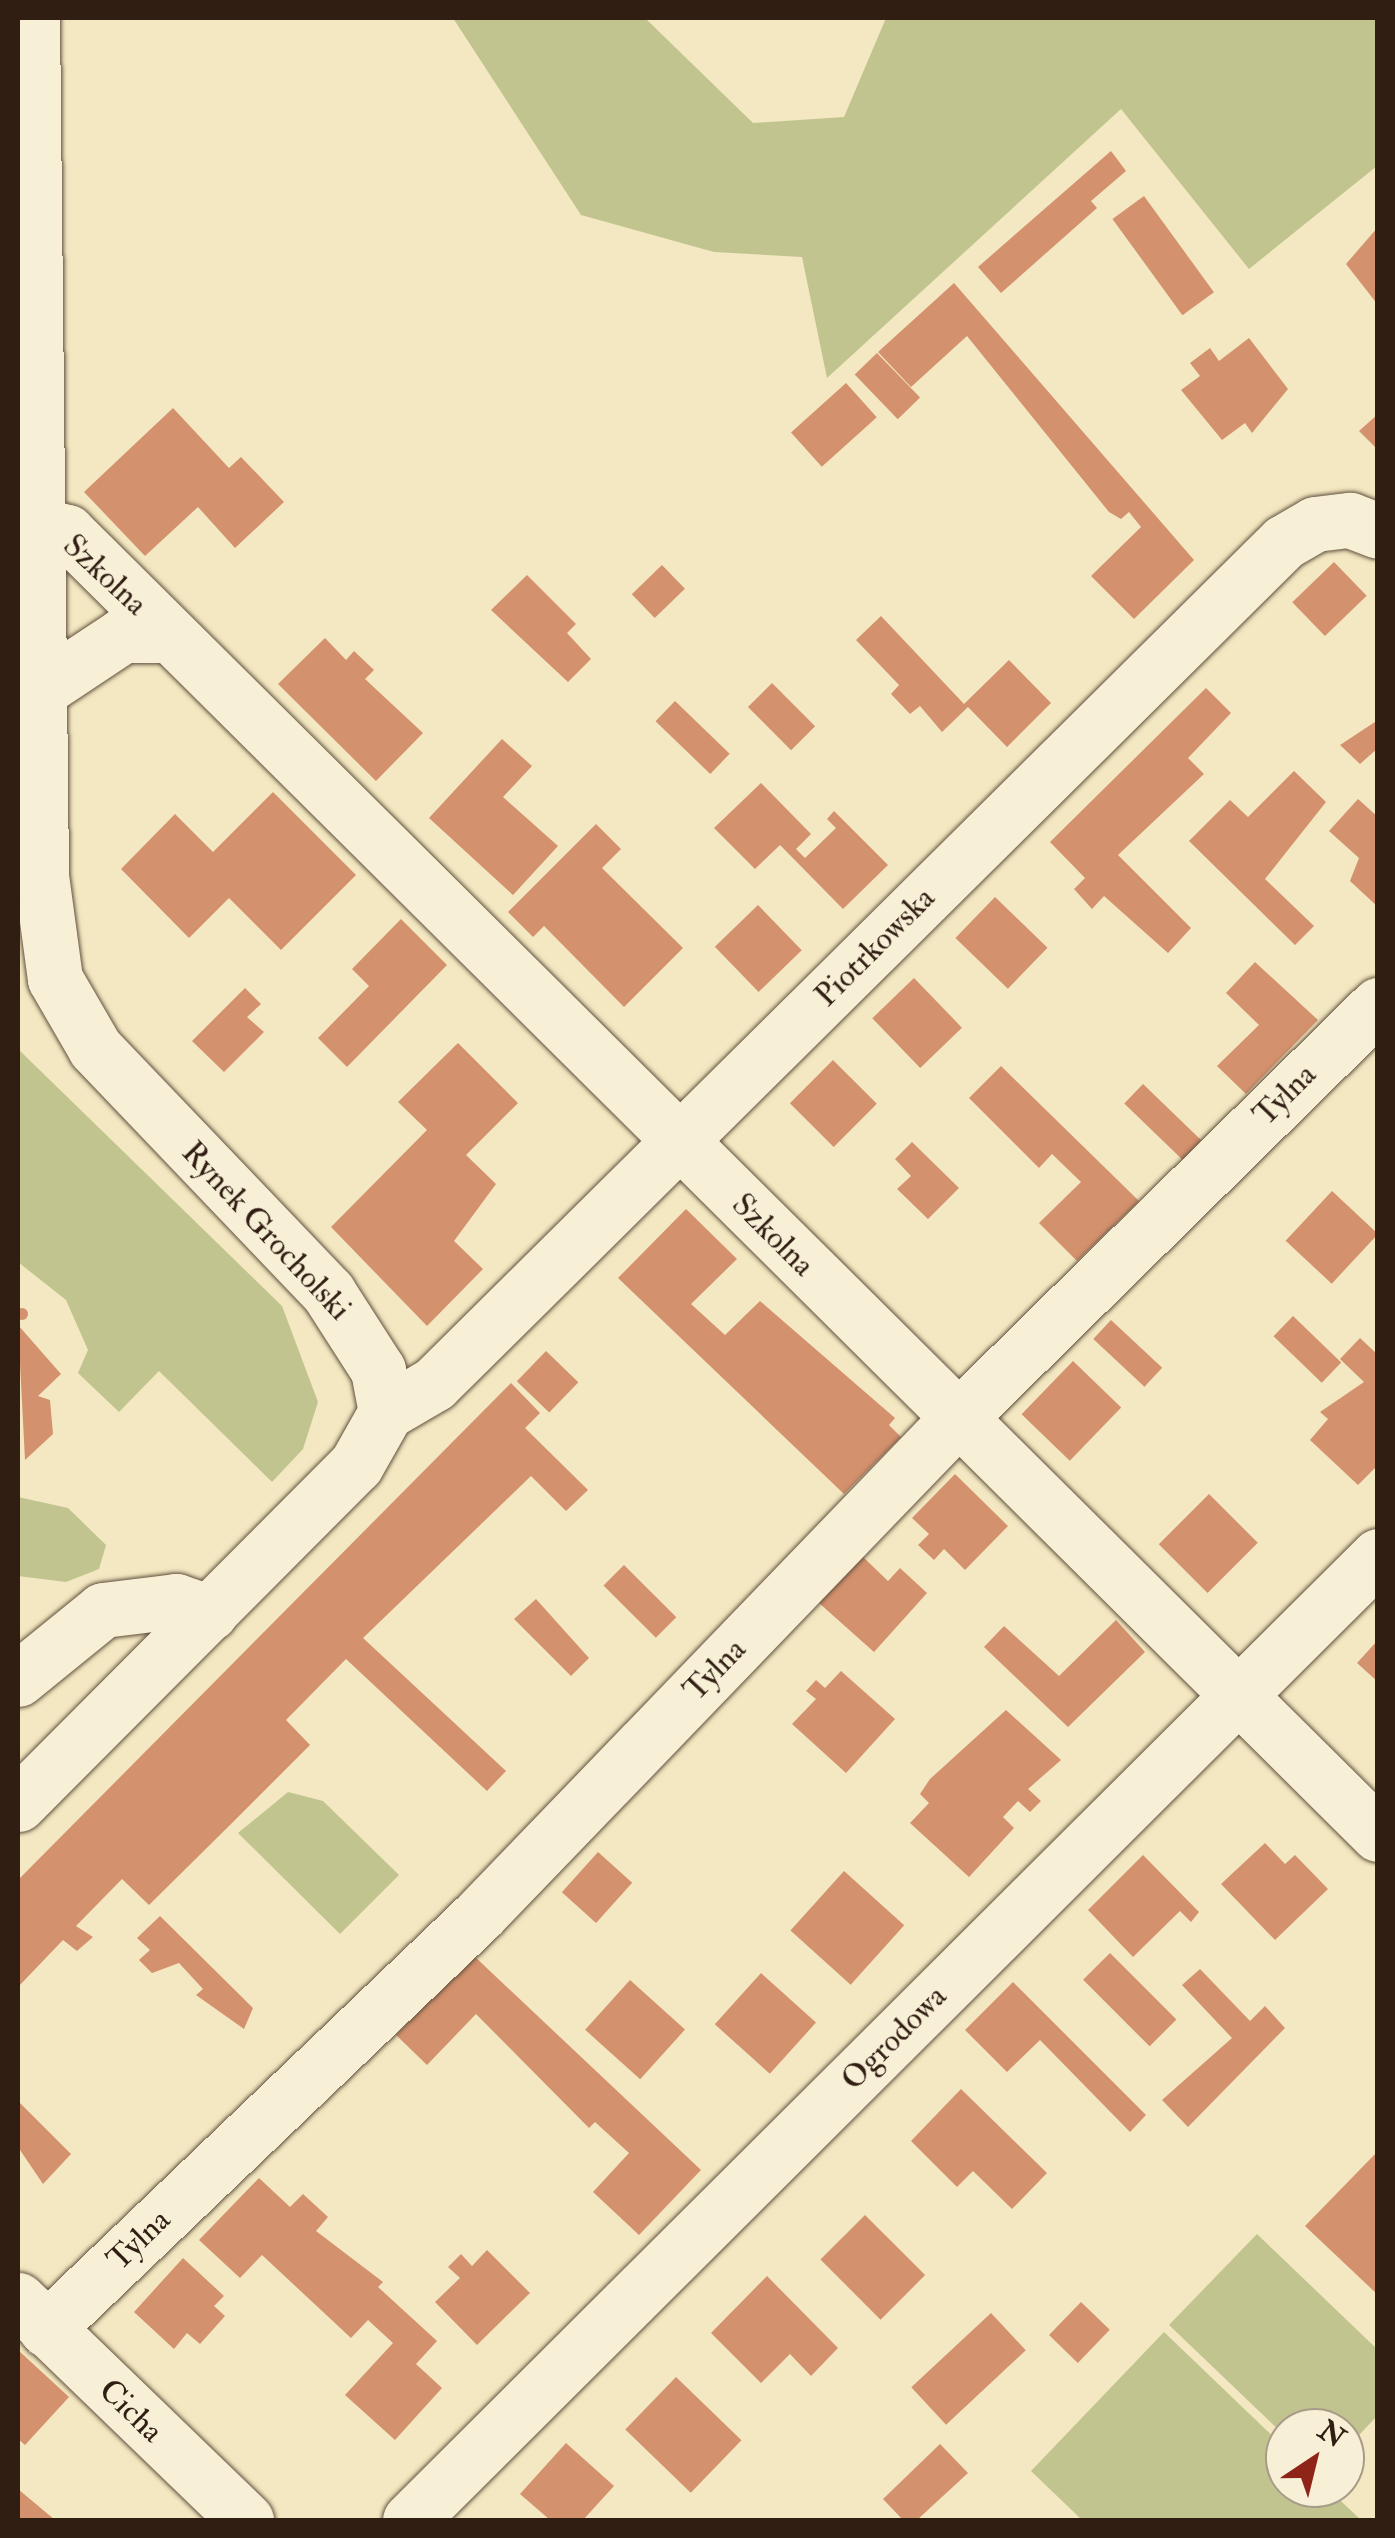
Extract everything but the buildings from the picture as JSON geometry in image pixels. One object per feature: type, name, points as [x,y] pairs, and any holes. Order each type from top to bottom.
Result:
[{"type":"street","name":"Rynek Grocholski","points":[[32,18],[37,692],[31,937],[95,1048],[328,1292],[378,1370],[386,1412]]},
{"type":"street","name":"Piotrkowska","points":[[386,1412],[434,1384],[1284,542],[1315,524],[1350,520],[1378,531]]},
{"type":"street","name":"Szkolna","points":[[35,524],[67,532],[1378,1834]]},
{"type":"street","name":"Szkolna","points":[[37,692],[124,635],[168,635]]},
{"type":"street","name":"Tylna","points":[[32,2315],[479,1914],[958,1418],[1378,1005]]},
{"type":"street","points":[[18,1804],[356,1465],[386,1412]]},
{"type":"street","name":"Ogrodowa","points":[[410,2520],[1378,1556]]},
{"type":"street","points":[[18,1679],[103,1610],[176,1601],[210,1613]]},
{"type":"street","name":"Cicha","points":[[32,2315],[246,2520]]},
{"type":"green space","points":[[453,18],[645,18],[753,123],[844,117],[886,18],[1377,18],[1377,166],[1249,269],[1121,109],[827,378],[802,257],[714,252],[581,215]]},
{"type":"green space","points":[[18,1049],[282,1306],[318,1402],[303,1449],[272,1482],[159,1371],[119,1412],[78,1373],[88,1350],[66,1300],[18,1262]]},
{"type":"green space","points":[[18,1497],[68,1508],[106,1545],[99,1569],[66,1582],[18,1576]]},
{"type":"green space","points":[[288,1792],[323,1801],[399,1875],[340,1934],[238,1833]]},
{"type":"green space","points":[[1257,2234],[1377,2349],[1377,2416],[1365,2429],[1365,2408],[1265,2408],[1265,2417],[1169,2325]]},
{"type":"green space","points":[[1164,2332],[1265,2429],[1265,2508],[1348,2508],[1361,2520],[1082,2520],[1031,2471]]}]
